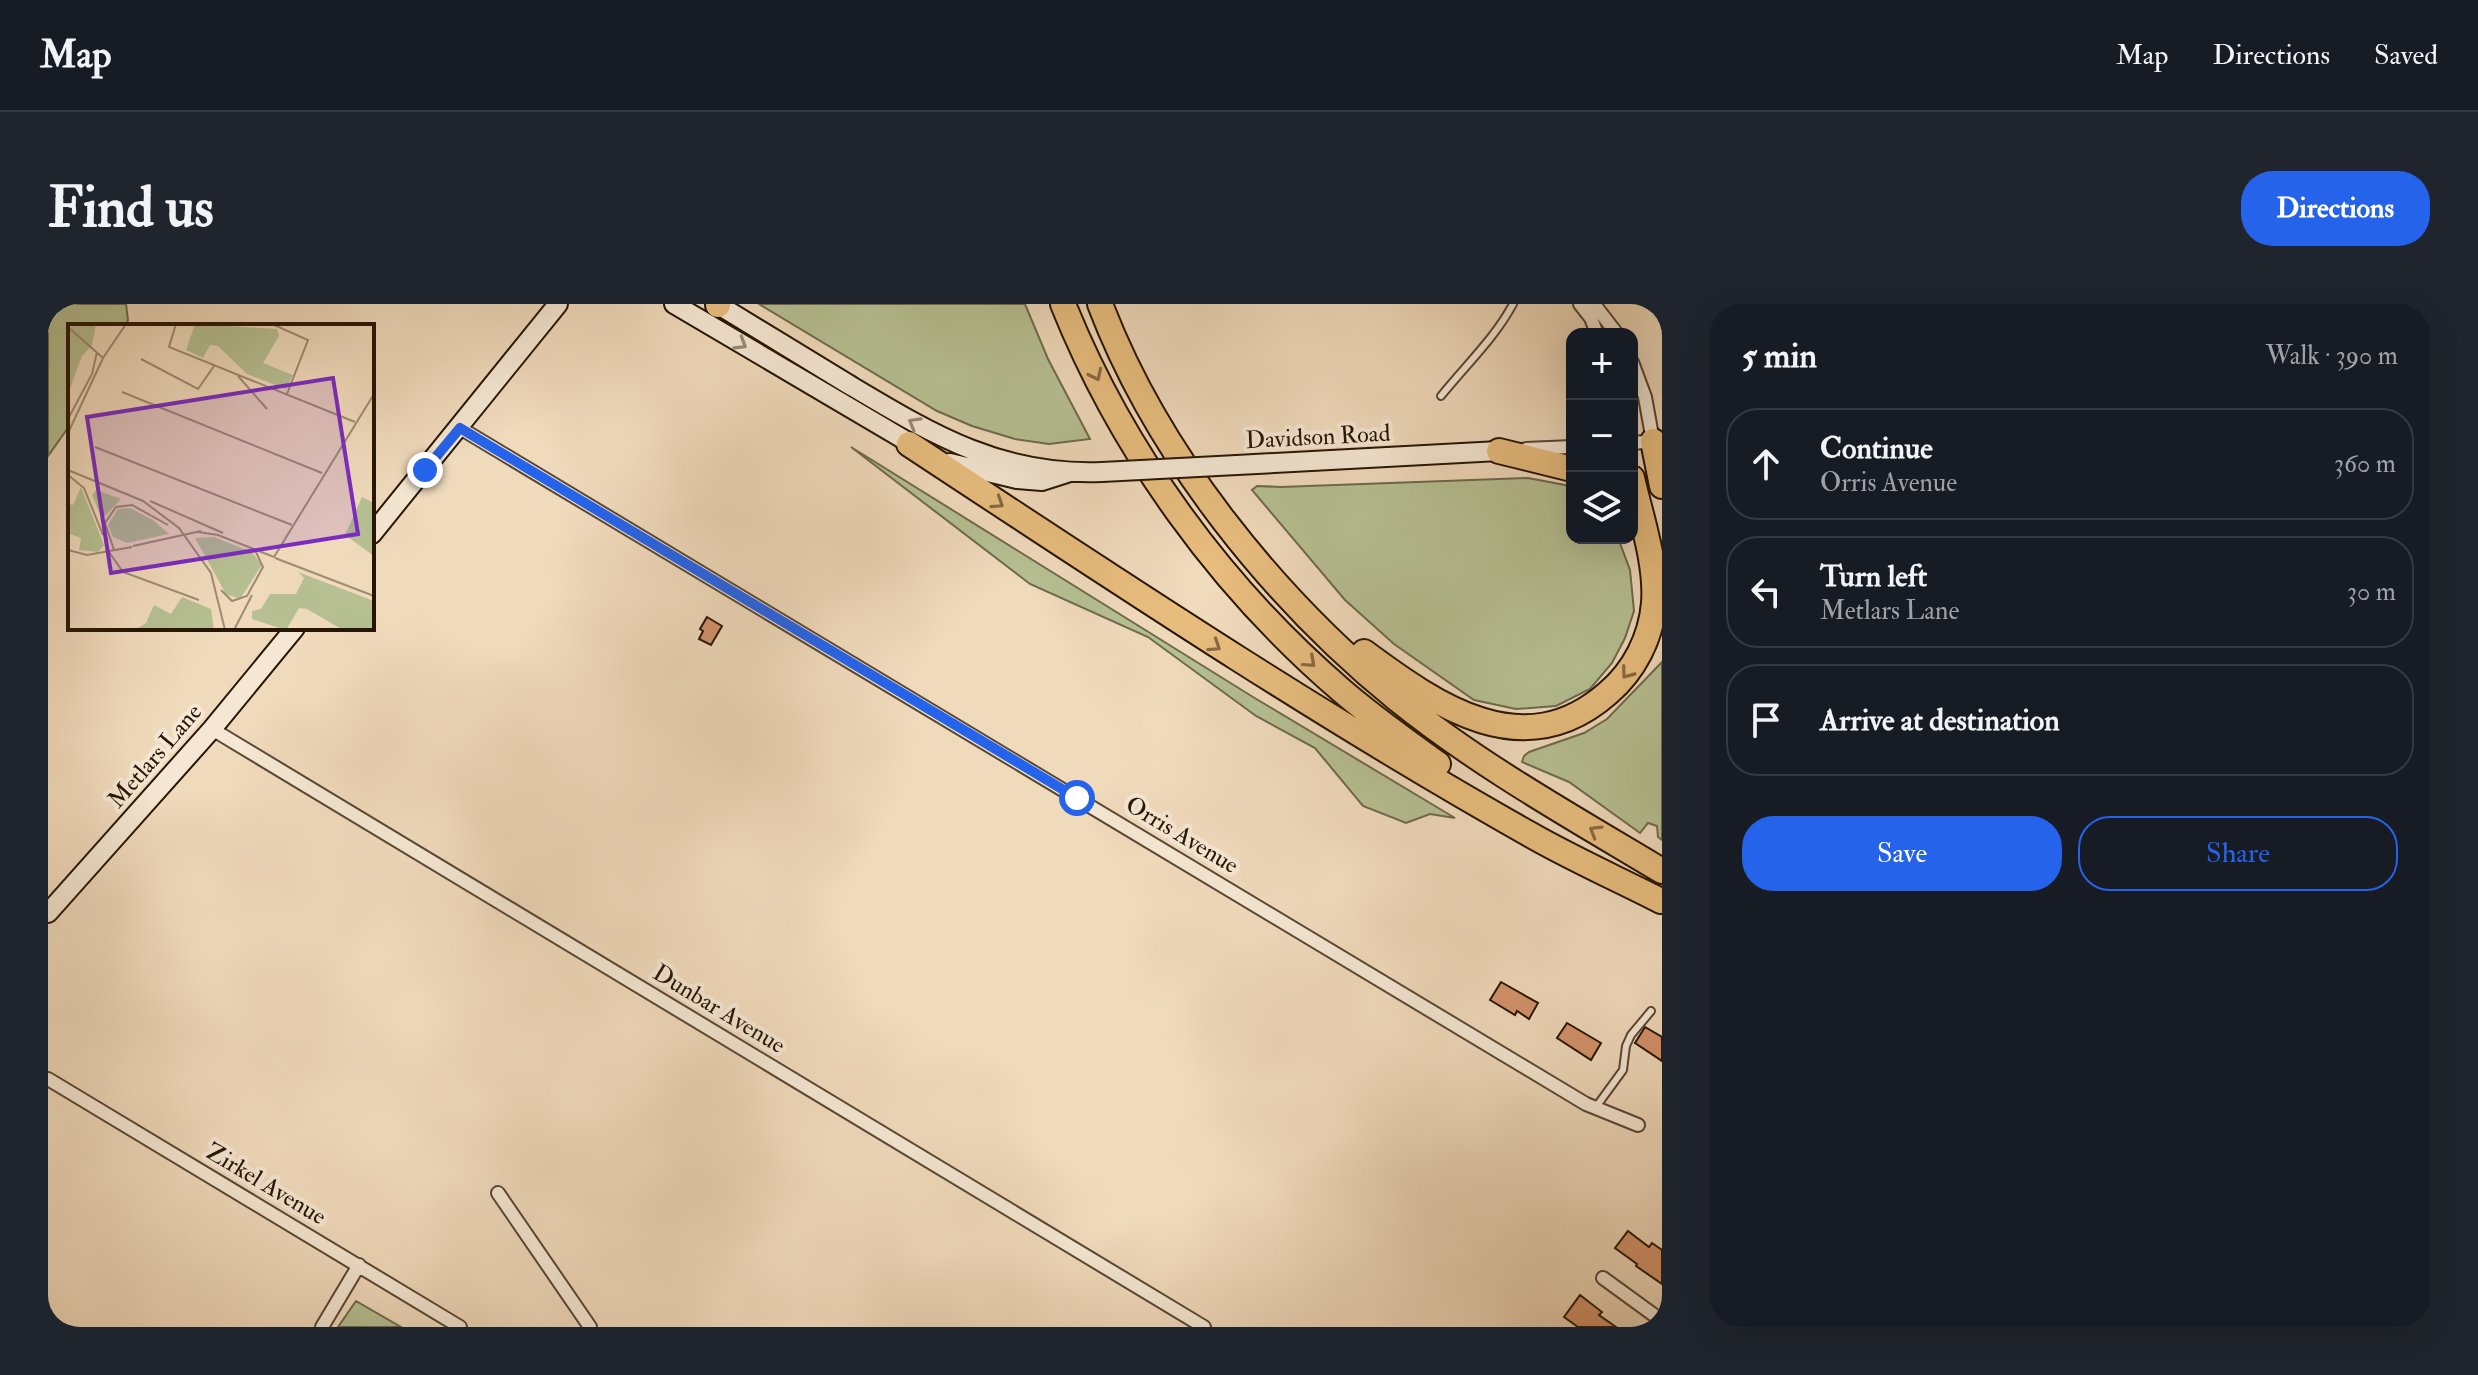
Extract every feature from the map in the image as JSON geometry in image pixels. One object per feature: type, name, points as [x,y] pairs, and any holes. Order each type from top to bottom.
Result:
[{"type":"highway","points":[[1063,304],[1101,386],[1147,466],[1206,548],[1296,649],[1342,691],[1444,768],[1662,902]]},
{"type":"highway","points":[[1100,304],[1135,380],[1167,437],[1214,506],[1290,599],[1397,699],[1459,745],[1533,794],[1662,871]]},
{"type":"highway","points":[[1649,442],[1662,486]]},
{"type":"highway","points":[[909,444],[1308,703],[1533,836],[1662,902]]},
{"type":"highway","points":[[1499,451],[1566,468]]},
{"type":"highway","points":[[1248,550],[1345,637],[1423,692],[1480,722],[1516,728],[1566,721],[1596,704],[1618,685],[1637,659],[1651,627],[1654,601],[1653,574],[1638,506]]},
{"type":"highway","points":[[1638,531],[1647,547]]},
{"type":"main road","points":[[374,532],[558,304]]},
{"type":"main road","name":"Davidson Road","points":[[674,304],[909,444],[965,469],[1000,477],[1042,481],[1067,473]]},
{"type":"main road","name":"Davidson Road","points":[[718,304],[940,438],[992,458],[1067,473],[1499,451]]},
{"type":"main road","name":"Metlars Lane","points":[[48,913],[212,729],[293,630]]},
{"type":"street","points":[[1580,304],[1595,328]]},
{"type":"street","points":[[1594,304],[1612,328]]},
{"type":"street","points":[[1638,378],[1645,397],[1649,442]]},
{"type":"street","name":"Orris Avenue","points":[[460,428],[1596,1107],[1638,1125]]},
{"type":"street","name":"Davidson Road","points":[[1499,451],[1566,447]]},
{"type":"street","name":"Dunbar Avenue","points":[[212,729],[1204,1327]]},
{"type":"street","name":"Zirkel Avenue","points":[[48,1079],[460,1327]]},
{"type":"street","points":[[498,1193],[590,1327]]},
{"type":"street","points":[[322,1327],[359,1265]]},
{"type":"street","points":[[1603,1278],[1662,1321]]},
{"type":"lane","points":[[1441,396],[1505,320],[1513,304]]},
{"type":"lane","points":[[1596,1107],[1623,1070],[1626,1046],[1631,1035],[1651,1011]]},
{"type":"green space","points":[[48,304],[126,304],[126,324],[68,324],[68,428],[48,456]]},
{"type":"green space","points":[[759,304],[1025,304],[1048,359],[1090,439],[1049,444],[1015,439],[972,426],[937,411]]},
{"type":"green space","points":[[851,447],[1253,697],[1455,818],[1430,814],[1406,823],[1363,806],[1315,748],[1256,716],[1148,637],[1030,584]]},
{"type":"green space","points":[[1528,478],[1565,485],[1566,544],[1620,544],[1630,570],[1634,611],[1625,638],[1612,663],[1590,689],[1556,706],[1516,709],[1474,700],[1394,644],[1345,600],[1252,490],[1257,486]]},
{"type":"green space","points":[[1662,662],[1662,840],[1658,837],[1657,826],[1648,823],[1640,833],[1569,782],[1522,762],[1529,752],[1584,733],[1607,719]]},
{"type":"green space","points":[[356,1301],[401,1327],[338,1327]]},
{"type":"building","points":[[707,617],[722,626],[711,645],[699,639],[703,631],[700,629]]},
{"type":"building","points":[[1501,982],[1538,1003],[1529,1019],[1517,1011],[1515,1015],[1490,1000]]},
{"type":"building","points":[[1567,1023],[1601,1043],[1591,1060],[1557,1038]]},
{"type":"building","points":[[1645,1027],[1662,1037],[1662,1061],[1635,1043]]},
{"type":"building","points":[[1628,1231],[1649,1247],[1652,1243],[1662,1250],[1662,1284],[1615,1248]]},
{"type":"building","points":[[1580,1295],[1616,1327],[1578,1327],[1564,1317]]},
{"type":"route","points":[[425,470],[460,428],[1077,798]]}]
